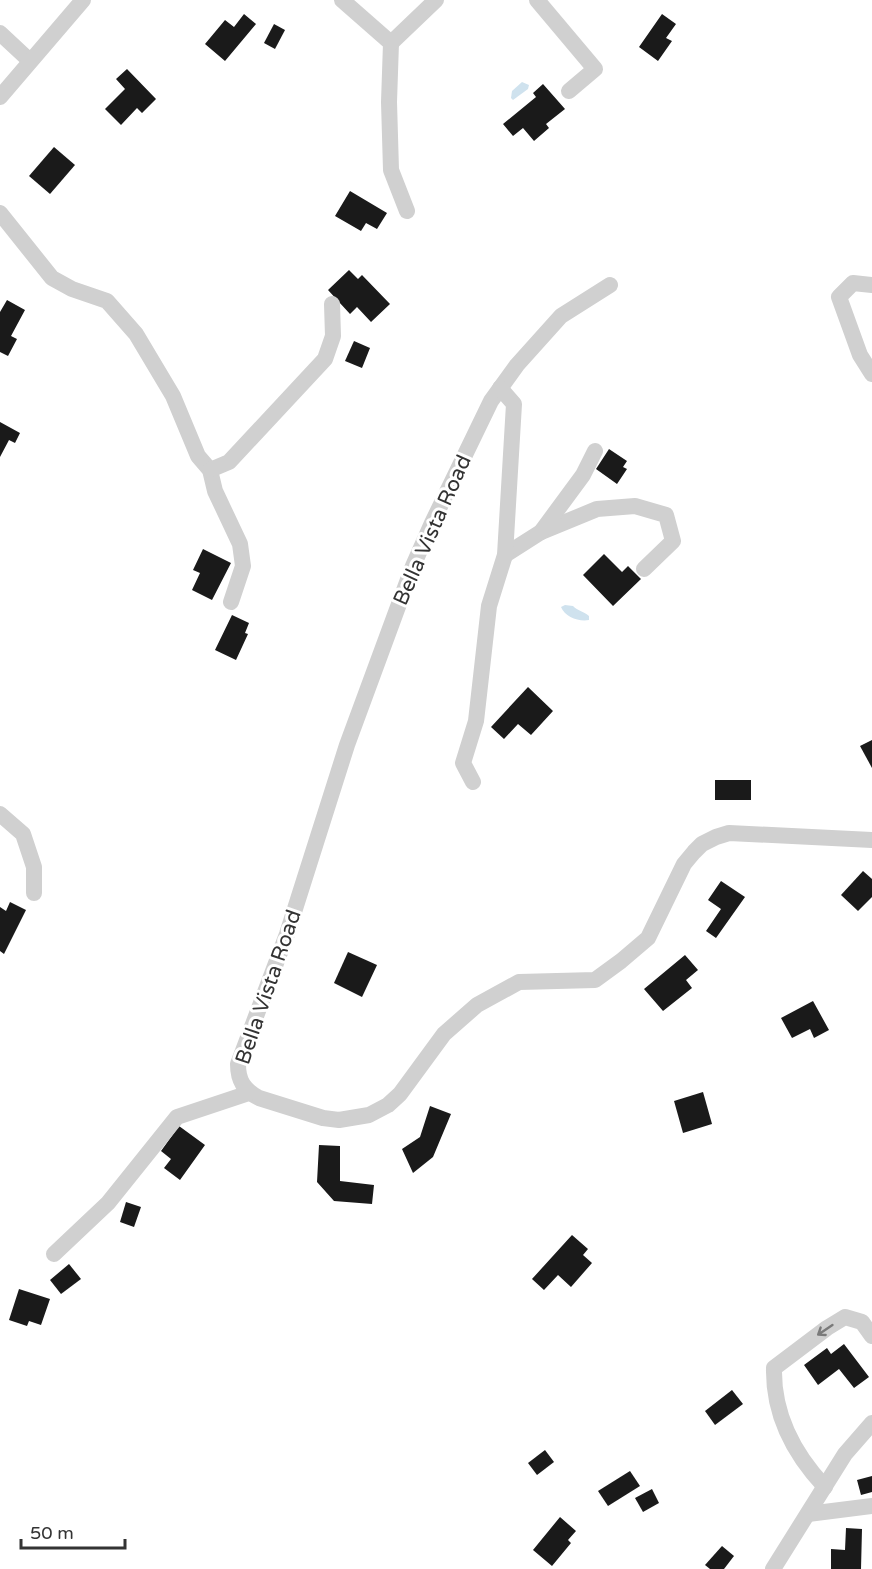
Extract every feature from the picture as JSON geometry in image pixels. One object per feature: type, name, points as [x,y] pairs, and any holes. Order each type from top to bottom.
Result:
[{"type":"street","points":[[0,97],[84,0]]},
{"type":"street","points":[[342,0],[391,43]]},
{"type":"street","points":[[406,211],[390,170],[391,43],[436,0]]},
{"type":"street","points":[[537,0],[594,69],[569,91]]},
{"type":"street","points":[[0,33],[30,61]]},
{"type":"street","points":[[0,213],[52,279],[72,289],[107,301],[136,334],[172,396],[198,456],[210,471],[215,492],[240,544],[243,567],[231,603]]},
{"type":"street","points":[[872,285],[853,283],[839,297],[860,355],[872,374]]},
{"type":"street","name":"Bella Vista Road","points":[[610,285],[586,298],[561,316],[517,364],[491,401],[432,523],[413,566],[346,745],[287,934],[238,1064],[238,1075],[242,1085],[249,1093],[259,1098],[323,1118],[339,1120],[369,1115],[388,1105],[400,1094],[444,1034],[477,1005],[519,982],[595,980],[621,961],[648,938],[684,864],[702,844],[729,833],[872,840]]},
{"type":"street","points":[[210,471],[229,462],[325,359],[333,336],[332,304]]},
{"type":"street","points":[[473,782],[463,763],[476,721],[489,606],[505,555],[514,404],[500,388]]},
{"type":"street","points":[[541,532],[583,475],[595,451]]},
{"type":"street","points":[[505,555],[541,532],[597,509],[634,506],[666,515],[673,542],[644,569]]},
{"type":"street","points":[[0,814],[23,834],[34,867],[34,893]]},
{"type":"street","points":[[54,1254],[108,1203],[177,1117],[249,1093]]},
{"type":"street","points":[[825,1487],[806,1467],[780,1416],[773,1390],[774,1368],[845,1317],[862,1322],[872,1336]]},
{"type":"street","points":[[773,1569],[845,1454],[872,1423]]},
{"type":"street","points":[[808,1514],[872,1506]]},
{"type":"water","points":[[522,82],[529,85],[528,89],[513,100],[512,91]]},
{"type":"water","points":[[573,606],[587,614],[589,620],[569,616],[561,607]]},
{"type":"building","points":[[244,14],[256,24],[225,61],[205,44],[225,20],[234,27]]},
{"type":"building","points":[[662,14],[676,24],[666,38],[672,41],[658,61],[639,47]]},
{"type":"building","points":[[274,24],[285,30],[275,49],[264,43]]},
{"type":"building","points":[[127,69],[156,99],[142,113],[137,108],[121,125],[105,109],[125,89],[116,79]]},
{"type":"building","points":[[543,84],[565,109],[546,124],[549,128],[534,141],[523,128],[513,136],[503,124],[536,97],[533,93]]},
{"type":"building","points":[[54,147],[75,165],[50,194],[29,176]]},
{"type":"building","points":[[350,191],[387,213],[377,229],[366,223],[361,231],[335,216]]},
{"type":"building","points":[[349,270],[358,279],[362,275],[390,304],[371,322],[357,307],[350,314],[328,290]]},
{"type":"building","points":[[7,300],[25,310],[11,336],[17,339],[8,356],[0,352],[0,312]]},
{"type":"building","points":[[354,341],[370,348],[362,368],[345,361]]},
{"type":"building","points":[[0,422],[20,433],[15,443],[9,440],[0,457]]},
{"type":"building","points":[[609,449],[627,461],[623,467],[627,469],[617,484],[596,469]]},
{"type":"building","points":[[203,549],[231,563],[212,600],[192,590],[200,573],[193,570]]},
{"type":"building","points":[[604,554],[622,572],[628,566],[641,579],[613,606],[583,575]]},
{"type":"building","points":[[232,615],[249,623],[245,633],[248,634],[236,660],[215,650]]},
{"type":"building","points":[[528,687],[553,711],[531,735],[518,724],[504,739],[491,727]]},
{"type":"building","points":[[872,740],[872,768],[860,746]]},
{"type":"building","points":[[715,780],[751,780],[751,800],[715,800]]},
{"type":"building","points":[[863,871],[872,879],[872,897],[858,911],[841,895]]},
{"type":"building","points":[[721,881],[745,897],[716,938],[706,931],[721,909],[708,900]]},
{"type":"building","points":[[10,902],[26,910],[4,954],[0,951],[0,907],[6,911]]},
{"type":"building","points":[[348,952],[377,965],[362,997],[334,983]]},
{"type":"building","points":[[685,955],[698,970],[686,980],[692,988],[663,1011],[644,989]]},
{"type":"building","points":[[813,1001],[829,1030],[814,1038],[810,1029],[792,1038],[781,1018]]},
{"type":"building","points":[[703,1092],[712,1124],[683,1133],[674,1101]]},
{"type":"building","points":[[430,1106],[451,1114],[433,1157],[413,1173],[402,1149],[420,1137]]},
{"type":"building","points":[[179,1126],[205,1145],[180,1180],[164,1168],[171,1159],[161,1151]]},
{"type":"building","points":[[319,1145],[340,1146],[340,1181],[374,1185],[372,1204],[334,1201],[317,1182]]},
{"type":"building","points":[[126,1202],[141,1207],[134,1227],[120,1222]]},
{"type":"building","points":[[572,1235],[588,1249],[583,1255],[592,1263],[571,1287],[558,1275],[544,1290],[532,1279]]},
{"type":"building","points":[[69,1264],[81,1279],[61,1294],[50,1280]]},
{"type":"building","points":[[19,1289],[50,1299],[41,1325],[29,1321],[27,1326],[9,1320]]},
{"type":"building","points":[[844,1344],[869,1377],[854,1388],[839,1369],[818,1385],[804,1365],[827,1348],[831,1354]]},
{"type":"building","points":[[732,1390],[743,1404],[715,1425],[705,1411]]},
{"type":"building","points":[[545,1450],[554,1462],[537,1475],[528,1463]]},
{"type":"building","points":[[630,1471],[640,1486],[608,1506],[598,1491]]},
{"type":"building","points":[[872,1476],[872,1492],[861,1495],[857,1480]]},
{"type":"building","points":[[652,1489],[659,1503],[643,1512],[635,1498]]},
{"type":"building","points":[[560,1517],[576,1531],[568,1540],[571,1543],[552,1566],[533,1550]]},
{"type":"building","points":[[846,1528],[862,1529],[861,1569],[831,1569],[831,1549],[845,1550]]},
{"type":"building","points":[[722,1546],[734,1556],[724,1569],[710,1569],[705,1565]]}]
